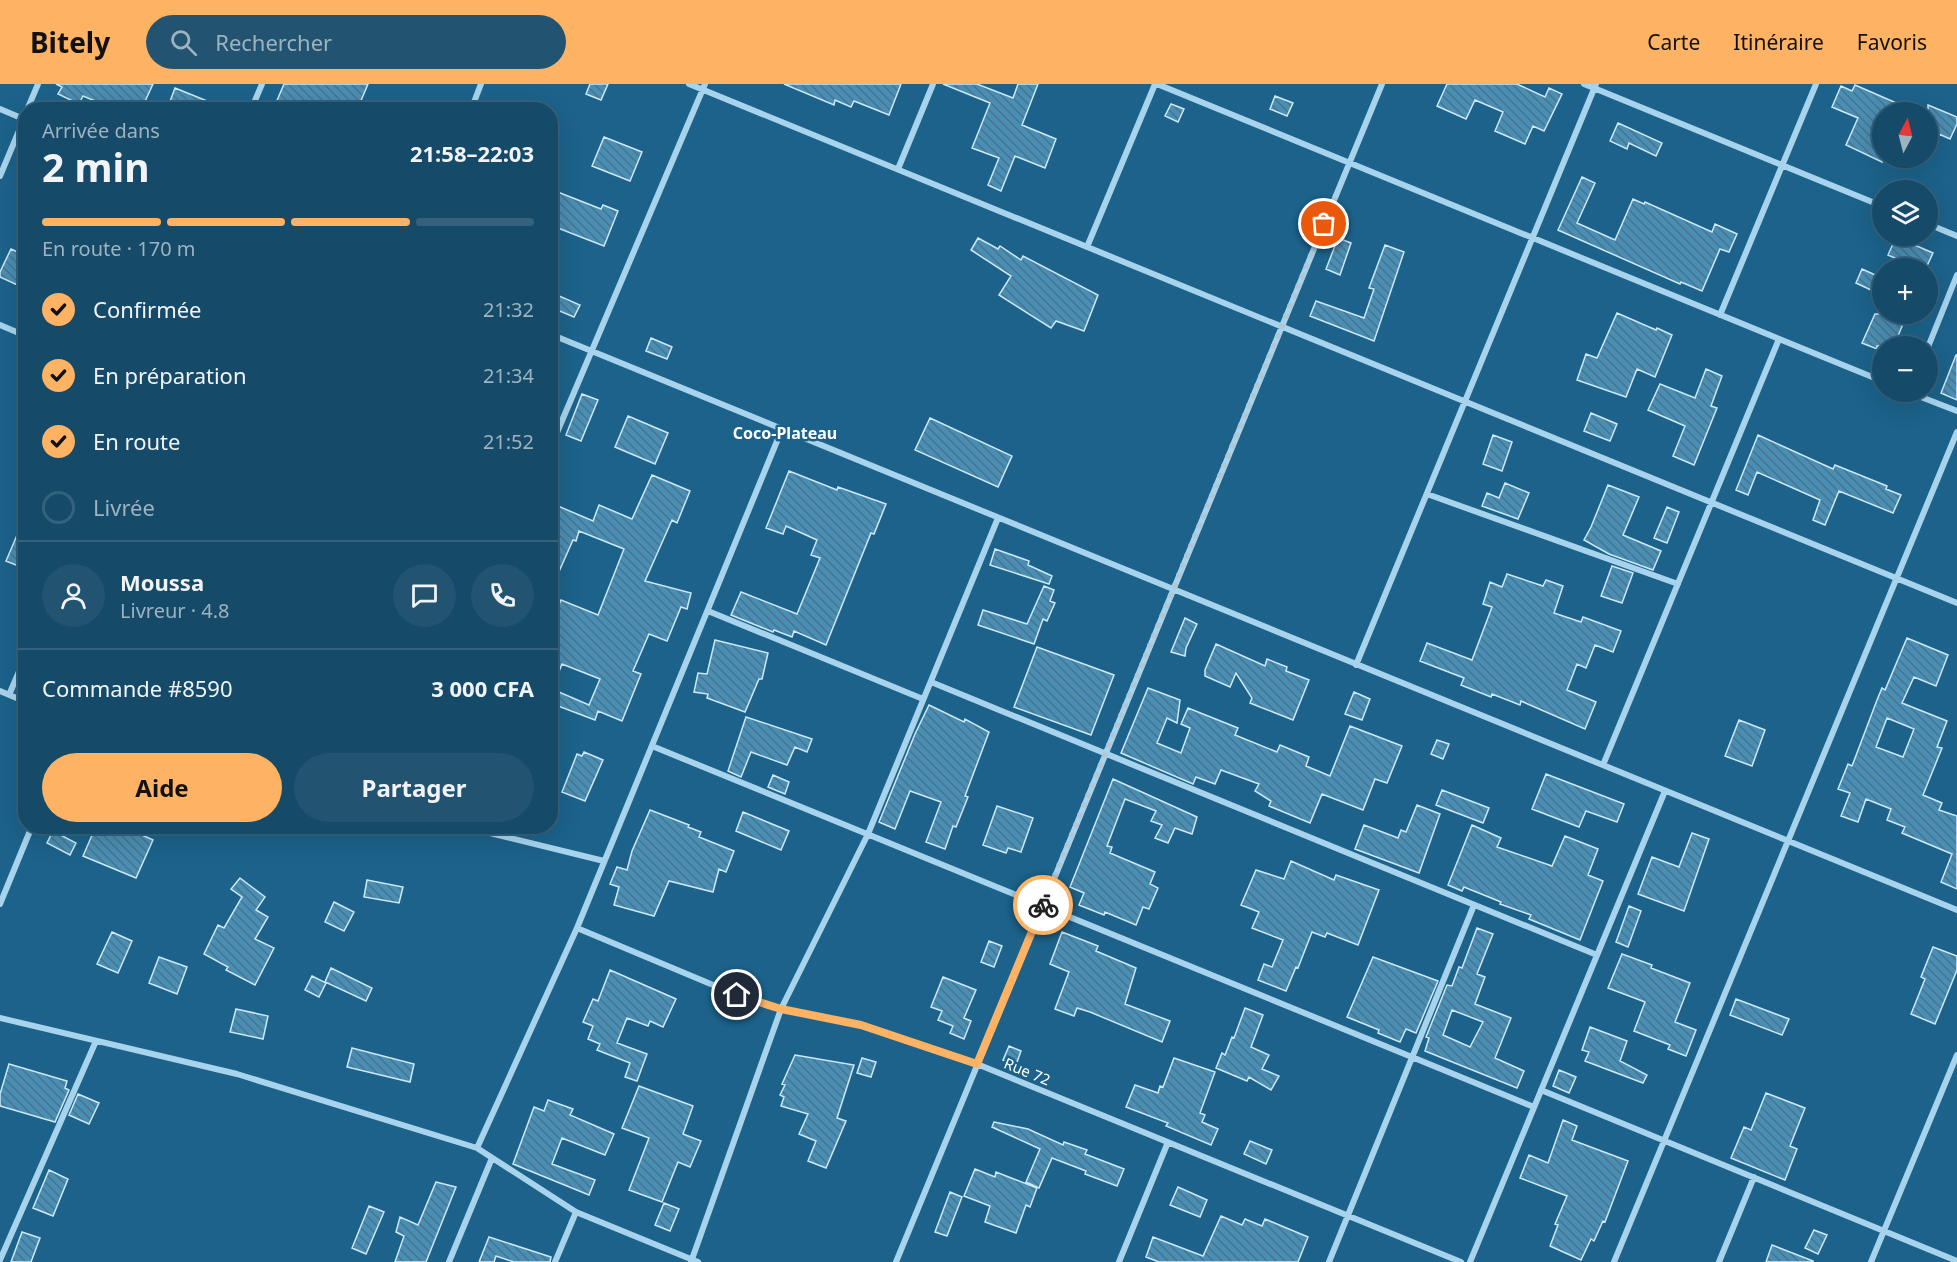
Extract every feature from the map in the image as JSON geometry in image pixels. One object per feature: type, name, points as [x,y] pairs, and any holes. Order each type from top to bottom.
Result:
[{"type":"street","points":[[30,102],[38,84]]},
{"type":"street","points":[[254,102],[262,84]]},
{"type":"street","points":[[474,102],[481,84]]},
{"type":"street","points":[[689,84],[704,87],[1087,247],[1957,603]]},
{"type":"street","points":[[898,169],[933,84]]},
{"type":"street","points":[[1087,247],[1156,84],[1872,377]]},
{"type":"street","points":[[896,1262],[1382,84]]},
{"type":"street","points":[[1584,84],[1595,86],[1872,202]]},
{"type":"street","points":[[1720,315],[1816,84]]},
{"type":"street","points":[[1356,664],[1595,86]]},
{"type":"street","points":[[558,430],[704,87]]},
{"type":"street","points":[[0,109],[18,115]]},
{"type":"street","points":[[0,176],[18,134]]},
{"type":"street","points":[[1938,228],[1957,236]]},
{"type":"street","points":[[1932,336],[1957,275]]},
{"type":"street","points":[[0,325],[18,333]]},
{"type":"street","points":[[558,337],[1957,910]]},
{"type":"street","points":[[1603,765],[1779,339]]},
{"type":"street","points":[[1934,402],[1957,411]]},
{"type":"street","points":[[477,1148],[577,928],[782,429]]},
{"type":"street","points":[[1614,1262],[1957,432]]},
{"type":"street","points":[[1427,494],[1678,584]]},
{"type":"street","points":[[0,1018],[237,1074],[477,1148],[576,1212],[694,1261],[781,1009],[868,834],[998,518]]},
{"type":"street","points":[[708,611],[923,699]]},
{"type":"street","points":[[9,695],[18,674]]},
{"type":"street","points":[[931,682],[1597,955]]},
{"type":"street","points":[[0,691],[18,699]]},
{"type":"street","points":[[652,746],[1534,1107]]},
{"type":"street","points":[[1470,1262],[1665,791]]},
{"type":"street","points":[[0,904],[29,834]]},
{"type":"street","points":[[494,834],[604,861]]},
{"type":"street","points":[[1329,1262],[1474,905]]},
{"type":"street","name":"Rue 72","points":[[577,928],[737,995],[781,1009],[861,1025],[977,1064],[1461,1262]]},
{"type":"street","points":[[0,1260],[96,1041]]},
{"type":"street","points":[[1871,1262],[1957,1055]]},
{"type":"street","points":[[1541,1090],[1957,1261]]},
{"type":"street","points":[[1119,1262],[1168,1142]]},
{"type":"street","points":[[449,1262],[492,1158]]},
{"type":"street","points":[[1719,1262],[1754,1178]]},
{"type":"street","points":[[555,1262],[576,1212]]},
{"type":"building","points":[[56,84],[153,84],[145,102],[98,102],[83,96],[80,102],[75,102],[58,94],[62,87]]},
{"type":"building","points":[[284,84],[368,84],[360,102],[276,102]]},
{"type":"building","points":[[590,84],[608,84],[601,100],[586,94]]},
{"type":"building","points":[[784,84],[901,84],[889,115],[854,101],[851,107],[835,100],[834,105]]},
{"type":"building","points":[[943,84],[977,84],[1013,98],[1018,84],[1038,84],[1022,125],[1056,139],[1045,168],[1015,156],[1001,191],[988,185],[999,158],[972,148],[990,103]]},
{"type":"building","points":[[1447,84],[1517,84],[1545,97],[1549,88],[1562,94],[1544,131],[1533,126],[1525,144],[1495,131],[1503,112],[1475,100],[1466,119],[1437,106]]},
{"type":"building","points":[[1855,85],[1894,102],[1872,102],[1872,157],[1846,145],[1858,118],[1832,107],[1841,86],[1852,91]]},
{"type":"building","points":[[175,88],[210,102],[170,102]]},
{"type":"building","points":[[1275,96],[1293,103],[1287,116],[1270,109]]},
{"type":"building","points":[[1171,104],[1184,109],[1178,122],[1165,116]]},
{"type":"building","points":[[1938,109],[1957,117],[1957,124],[1950,139],[1939,134],[1938,136]]},
{"type":"building","points":[[1618,123],[1662,143],[1656,156],[1629,143],[1627,149],[1610,141]]},
{"type":"building","points":[[604,137],[642,152],[630,181],[592,166]]},
{"type":"building","points":[[1582,177],[1595,183],[1577,223],[1615,240],[1633,199],[1644,204],[1645,202],[1712,232],[1715,224],[1737,234],[1729,252],[1720,249],[1702,291],[1681,282],[1680,284],[1558,230]]},
{"type":"building","points":[[558,192],[601,209],[603,205],[618,211],[604,246],[558,228]]},
{"type":"building","points":[[978,238],[998,249],[1000,246],[1021,260],[1023,256],[1098,295],[1084,331],[1056,321],[1051,328],[999,295],[1011,276],[971,250]]},
{"type":"building","points":[[1338,238],[1351,243],[1340,275],[1326,269]]},
{"type":"building","points":[[1385,245],[1404,252],[1374,341],[1310,316],[1316,301],[1364,318],[1374,289],[1369,288]]},
{"type":"building","points":[[1892,246],[1917,246],[1933,253],[1931,258],[1895,258],[1888,255]]},
{"type":"building","points":[[11,249],[18,252],[18,285],[0,277],[0,272]]},
{"type":"building","points":[[1862,269],[1872,274],[1872,290],[1856,283]]},
{"type":"building","points":[[558,295],[580,305],[574,317],[558,310]]},
{"type":"building","points":[[1617,313],[1672,335],[1655,377],[1637,369],[1626,397],[1577,380],[1586,354],[1597,358]]},
{"type":"building","points":[[1872,321],[1872,324],[1903,324],[1898,336],[1872,336],[1872,347],[1862,343]]},
{"type":"building","points":[[651,338],[672,347],[667,359],[646,351]]},
{"type":"building","points":[[1957,355],[1957,400],[1941,393]]},
{"type":"building","points":[[1706,369],[1722,376],[1711,406],[1717,408],[1694,465],[1673,456],[1685,426],[1648,410],[1660,384],[1695,398]]},
{"type":"building","points":[[582,394],[598,400],[581,441],[566,435]]},
{"type":"building","points":[[1591,413],[1617,424],[1610,441],[1584,431]]},
{"type":"building","points":[[628,416],[668,433],[655,464],[615,447]]},
{"type":"building","points":[[930,418],[1012,456],[998,487],[915,450]]},
{"type":"building","points":[[1493,435],[1512,442],[1502,471],[1483,464]]},
{"type":"building","points":[[1758,435],[1833,469],[1835,465],[1887,486],[1886,489],[1901,495],[1893,513],[1839,491],[1825,525],[1813,520],[1820,500],[1757,472],[1748,495],[1736,490]]},
{"type":"building","points":[[789,471],[837,490],[838,487],[886,504],[874,534],[871,533],[826,645],[794,631],[792,637],[731,615],[741,592],[797,614],[820,558],[811,555],[817,540],[786,526],[783,534],[766,528]]},
{"type":"building","points":[[652,475],[690,491],[677,523],[672,520],[645,581],[691,593],[687,609],[681,607],[667,641],[649,634],[633,671],[641,674],[622,721],[598,711],[595,720],[558,706],[558,692],[589,705],[600,679],[562,664],[558,674],[558,607],[561,600],[598,615],[624,549],[579,531],[558,574],[558,506],[593,521],[599,505],[632,519]]},
{"type":"building","points":[[1505,483],[1529,493],[1518,519],[1482,506],[1487,493],[1499,498]]},
{"type":"building","points":[[1608,485],[1639,497],[1623,535],[1661,551],[1653,570],[1609,554],[1584,540]]},
{"type":"building","points":[[1667,507],[1679,512],[1667,543],[1654,538]]},
{"type":"building","points":[[18,533],[18,566],[6,561]]},
{"type":"building","points":[[995,549],[1029,561],[1028,565],[1052,576],[1049,584],[990,565]]},
{"type":"building","points":[[1612,566],[1633,573],[1622,603],[1601,596]]},
{"type":"building","points":[[1507,574],[1543,586],[1546,580],[1563,586],[1554,613],[1581,622],[1583,617],[1621,631],[1613,652],[1595,645],[1586,668],[1577,664],[1567,690],[1596,702],[1585,729],[1521,701],[1520,705],[1461,685],[1464,678],[1420,661],[1427,643],[1472,660],[1492,607],[1483,604],[1490,582],[1502,587]]},
{"type":"building","points":[[1044,586],[1054,590],[1050,601],[1055,603],[1047,621],[1043,619],[1034,644],[978,625],[983,610],[1027,624]]},
{"type":"building","points":[[1185,618],[1197,624],[1186,648],[1185,656],[1171,652]]},
{"type":"building","points":[[1907,638],[1948,655],[1936,686],[1914,677],[1902,703],[1947,721],[1937,747],[1942,748],[1923,795],[1942,803],[1939,810],[1957,816],[1957,889],[1941,882],[1952,854],[1902,833],[1905,827],[1887,820],[1891,809],[1866,799],[1858,822],[1841,816],[1850,793],[1838,789],[1848,764],[1852,766],[1882,688],[1885,690]],"holes":[[[1887,718],[1914,729],[1903,757],[1876,747]]]},
{"type":"building","points":[[715,640],[768,653],[762,679],[759,679],[745,712],[707,698],[708,694],[694,692],[698,673],[707,674]]},
{"type":"building","points":[[1216,644],[1265,666],[1267,659],[1287,667],[1286,671],[1309,680],[1293,720],[1250,703],[1252,698],[1236,673],[1230,687],[1205,676],[1205,670]]},
{"type":"building","points":[[1037,647],[1114,675],[1091,735],[1014,707]]},
{"type":"building","points":[[1148,688],[1180,700],[1177,723],[1167,718],[1157,743],[1181,753],[1190,728],[1181,724],[1188,708],[1238,728],[1235,735],[1277,752],[1280,745],[1309,757],[1306,766],[1330,776],[1350,726],[1402,746],[1387,783],[1375,779],[1363,810],[1322,794],[1310,823],[1269,806],[1271,801],[1255,791],[1259,784],[1221,770],[1215,784],[1196,777],[1193,784],[1121,753]]},
{"type":"building","points":[[1354,692],[1370,699],[1362,720],[1345,714]]},
{"type":"building","points":[[929,705],[964,722],[965,719],[989,732],[965,796],[968,797],[956,827],[953,826],[945,849],[926,842],[941,802],[910,791],[895,829],[879,822]]},
{"type":"building","points":[[746,717],[812,739],[807,752],[795,747],[787,765],[751,752],[741,777],[728,771]]},
{"type":"building","points":[[1739,720],[1765,730],[1752,766],[1725,756]]},
{"type":"building","points":[[1437,740],[1449,744],[1443,759],[1431,754]]},
{"type":"building","points":[[584,752],[603,760],[585,801],[562,792],[577,754],[582,756]]},
{"type":"building","points":[[1546,774],[1624,804],[1617,822],[1586,811],[1579,827],[1532,809]]},
{"type":"building","points":[[773,775],[789,782],[785,794],[768,787]]},
{"type":"building","points":[[1113,779],[1197,817],[1192,834],[1175,828],[1168,843],[1155,838],[1162,825],[1151,821],[1156,811],[1125,799],[1107,846],[1112,847],[1110,853],[1155,872],[1150,884],[1158,888],[1149,909],[1143,907],[1136,925],[1105,912],[1104,915],[1079,905],[1084,893],[1070,887]]},
{"type":"building","points":[[1442,790],[1489,808],[1483,823],[1436,805]]},
{"type":"building","points":[[1417,805],[1440,814],[1419,873],[1355,849],[1364,825],[1398,838],[1401,830],[1406,832]]},
{"type":"building","points":[[997,806],[1033,818],[1021,852],[1008,848],[1006,853],[983,845]]},
{"type":"building","points":[[650,810],[689,825],[688,827],[701,832],[699,837],[734,851],[726,872],[719,869],[713,892],[669,881],[654,916],[614,905],[619,887],[610,884],[617,867],[627,870],[632,851]]},
{"type":"building","points":[[743,812],[789,831],[781,850],[736,831]]},
{"type":"building","points":[[1472,825],[1501,838],[1497,847],[1552,866],[1565,836],[1598,849],[1588,875],[1603,881],[1580,940],[1529,919],[1531,915],[1500,904],[1501,902],[1464,887],[1462,891],[1448,885]]},
{"type":"building","points":[[1692,833],[1709,839],[1684,911],[1638,894],[1652,857],[1679,867]]},
{"type":"building","points":[[52,834],[59,834],[76,843],[70,855],[47,843]]},
{"type":"building","points":[[93,834],[140,834],[153,840],[136,878],[83,856]]},
{"type":"building","points":[[1291,861],[1334,880],[1336,875],[1379,890],[1358,945],[1327,933],[1325,937],[1312,932],[1286,991],[1258,980],[1264,964],[1272,967],[1283,940],[1252,928],[1259,912],[1241,905],[1256,870],[1284,879]]},
{"type":"building","points":[[240,878],[265,897],[256,910],[268,917],[255,939],[274,948],[255,985],[226,970],[228,967],[204,954],[218,925],[224,928],[242,897],[231,889]]},
{"type":"building","points":[[367,880],[403,887],[399,903],[364,897]]},
{"type":"building","points":[[334,902],[354,912],[344,931],[325,922]]},
{"type":"building","points":[[1629,906],[1641,911],[1628,947],[1616,942]]},
{"type":"building","points":[[1477,928],[1493,934],[1477,974],[1485,977],[1475,1004],[1511,1018],[1495,1058],[1524,1071],[1517,1088],[1425,1051],[1429,1038],[1426,1037],[1447,985],[1452,986],[1459,967],[1462,968]],"holes":[[[1452,1010],[1483,1022],[1470,1047],[1443,1035]]]},
{"type":"building","points":[[112,932],[132,941],[118,973],[97,964]]},
{"type":"building","points":[[1062,932],[1098,946],[1096,951],[1136,968],[1125,1004],[1170,1021],[1162,1042],[1090,1012],[1077,1008],[1074,1016],[1055,1009],[1069,972],[1050,964]]},
{"type":"building","points":[[989,941],[1002,946],[994,967],[981,962]]},
{"type":"building","points":[[1933,947],[1957,956],[1957,970],[1935,1024],[1911,1014],[1925,979],[1921,977]]},
{"type":"building","points":[[1622,954],[1690,983],[1675,1022],[1696,1030],[1686,1056],[1668,1049],[1670,1045],[1634,1031],[1645,1002],[1608,988]]},
{"type":"building","points":[[159,957],[187,967],[177,994],[149,983]]},
{"type":"building","points":[[1373,957],[1438,981],[1416,1033],[1406,1029],[1400,1042],[1378,1033],[1379,1030],[1347,1017]]},
{"type":"building","points":[[331,968],[372,988],[366,1001],[325,982]]},
{"type":"building","points":[[610,970],[676,999],[663,1027],[650,1021],[648,1026],[627,1018],[617,1043],[647,1054],[637,1081],[625,1077],[630,1063],[597,1050],[600,1044],[588,1039],[593,1026],[583,1022],[593,999],[598,1001]]},
{"type":"building","points":[[312,976],[326,983],[319,997],[305,990]]},
{"type":"building","points":[[943,977],[976,990],[964,1018],[971,1021],[964,1039],[950,1033],[953,1026],[938,1020],[942,1011],[931,1007]]},
{"type":"building","points":[[1736,999],[1789,1019],[1782,1035],[1730,1015]]},
{"type":"building","points":[[1245,1008],[1263,1015],[1251,1047],[1269,1055],[1262,1069],[1279,1076],[1271,1090],[1249,1077],[1247,1081],[1216,1068],[1222,1053],[1225,1055],[1232,1037],[1234,1038]]},
{"type":"building","points":[[236,1009],[268,1016],[263,1039],[230,1032]]},
{"type":"building","points":[[1590,1027],[1627,1041],[1620,1061],[1647,1075],[1643,1083],[1585,1061],[1589,1052],[1582,1050]]},
{"type":"building","points":[[1009,1046],[1021,1051],[1016,1065],[1003,1060]]},
{"type":"building","points":[[352,1048],[414,1064],[410,1082],[347,1067]]},
{"type":"building","points":[[795,1055],[854,1065],[837,1118],[846,1121],[826,1168],[808,1161],[816,1141],[799,1134],[808,1114],[781,1106],[784,1097],[780,1095],[785,1085],[782,1084]]},
{"type":"building","points":[[862,1058],[876,1062],[871,1077],[857,1073]]},
{"type":"building","points":[[1174,1058],[1215,1072],[1200,1113],[1205,1115],[1202,1122],[1218,1129],[1211,1145],[1166,1126],[1168,1123],[1126,1107],[1135,1085],[1158,1093],[1160,1086],[1163,1087]]},
{"type":"building","points":[[9,1064],[67,1081],[65,1088],[69,1090],[55,1122],[0,1106],[0,1094]]},
{"type":"building","points":[[1559,1070],[1576,1077],[1569,1093],[1553,1086]]},
{"type":"building","points":[[639,1086],[693,1106],[683,1134],[701,1141],[690,1167],[678,1162],[662,1202],[629,1190],[649,1138],[622,1128]]},
{"type":"building","points":[[1766,1093],[1805,1108],[1790,1146],[1797,1149],[1785,1180],[1731,1158],[1744,1127],[1751,1130]]},
{"type":"building","points":[[78,1094],[99,1103],[89,1124],[69,1115]]},
{"type":"building","points":[[548,1100],[573,1109],[570,1115],[614,1134],[605,1155],[562,1138],[552,1164],[595,1180],[589,1195],[513,1164],[534,1107],[544,1111]]},
{"type":"building","points":[[1563,1120],[1577,1126],[1572,1140],[1628,1161],[1605,1222],[1603,1221],[1594,1241],[1591,1239],[1581,1260],[1550,1246],[1558,1225],[1555,1224],[1567,1196],[1520,1178],[1529,1155],[1548,1163]]},
{"type":"building","points":[[994,1122],[1028,1129],[1063,1145],[1064,1142],[1087,1150],[1085,1154],[1124,1169],[1117,1186],[1052,1158],[1039,1188],[1026,1182],[1040,1149],[992,1127]]},
{"type":"building","points":[[1250,1141],[1272,1150],[1266,1164],[1244,1154]]},
{"type":"building","points":[[975,1169],[995,1177],[996,1172],[1037,1188],[1030,1207],[1026,1205],[1016,1233],[985,1222],[990,1206],[964,1196]]},
{"type":"building","points":[[49,1170],[68,1179],[53,1216],[33,1208]]},
{"type":"building","points":[[436,1182],[456,1187],[426,1262],[395,1262],[404,1236],[396,1232],[400,1217],[418,1225]]},
{"type":"building","points":[[1178,1187],[1207,1200],[1200,1217],[1170,1205]]},
{"type":"building","points":[[950,1192],[962,1197],[947,1236],[935,1232]]},
{"type":"building","points":[[664,1203],[679,1209],[670,1231],[655,1225]]},
{"type":"building","points":[[369,1206],[384,1212],[366,1254],[352,1248]]},
{"type":"building","points":[[1221,1216],[1242,1225],[1245,1219],[1262,1226],[1265,1219],[1308,1237],[1298,1262],[1159,1262],[1146,1257],[1153,1237],[1203,1256]]},
{"type":"building","points":[[1814,1230],[1827,1235],[1818,1254],[1805,1248]]},
{"type":"building","points":[[22,1232],[40,1238],[31,1262],[11,1262]]},
{"type":"building","points":[[489,1237],[551,1257],[550,1262],[514,1262],[496,1256],[494,1262],[479,1262]]},
{"type":"building","points":[[1772,1245],[1813,1261],[1813,1262],[1766,1262]]},
{"type":"way so far","points":[[1043,905],[1324,224]]},
{"type":"district","name":"Coco-Plateau","points":[[785,433]]},
{"type":"route","points":[[737,995],[781,1009],[861,1025],[977,1064],[1043,905]]}]
